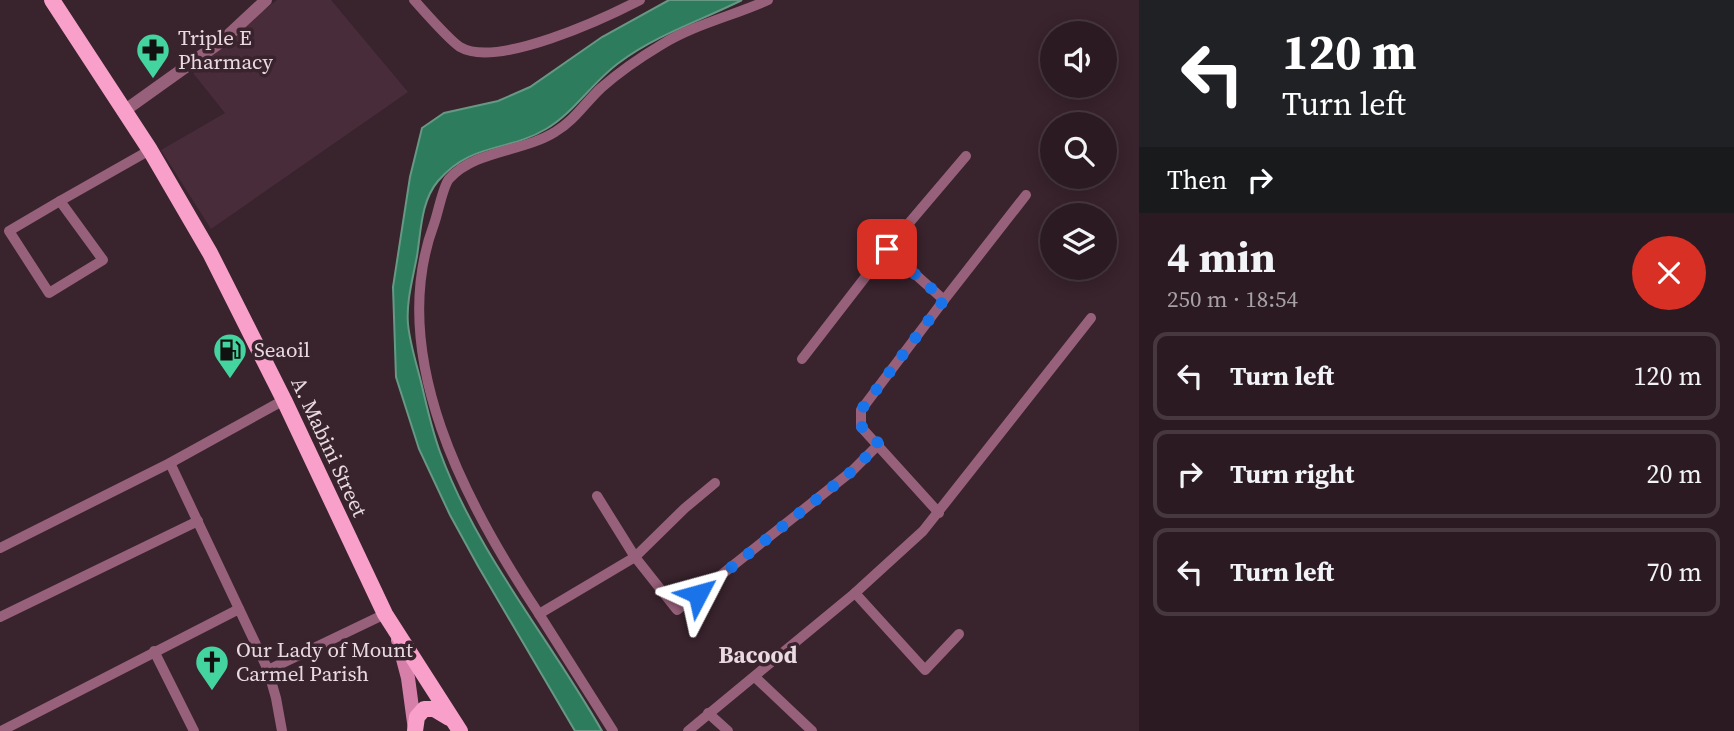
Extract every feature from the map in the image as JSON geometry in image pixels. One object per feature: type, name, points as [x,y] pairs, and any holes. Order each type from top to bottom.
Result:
[{"type":"main road","name":"A. Mabini Street","points":[[52,0],[150,150],[210,253],[284,400],[385,614],[456,726]]},
{"type":"main road","points":[[397,635],[408,678],[415,731]]},
{"type":"main road","points":[[415,731],[419,713],[429,708],[440,711],[456,726]]},
{"type":"street","points":[[124,111],[222,41],[266,0]]},
{"type":"street","points":[[418,2],[460,47],[489,52],[559,36],[640,0]]},
{"type":"street","points":[[613,731],[507,566],[463,485],[429,389],[419,326],[422,275],[428,241],[447,180],[467,164],[527,145],[554,133],[574,118],[601,88],[661,45],[696,27],[768,0]]},
{"type":"street","points":[[60,201],[103,260],[49,293],[9,232],[60,201],[150,150]]},
{"type":"street","points":[[802,359],[887,249],[966,156]]},
{"type":"street","points":[[939,513],[861,426],[861,410],[1026,195]]},
{"type":"street","points":[[887,249],[944,300]]},
{"type":"street","points":[[688,731],[855,593],[923,531],[1091,318]]},
{"type":"street","points":[[0,548],[170,463],[284,400]]},
{"type":"street","points":[[597,496],[635,557],[677,610],[852,471],[879,444]]},
{"type":"street","points":[[170,463],[268,670],[282,731]]},
{"type":"street","points":[[539,614],[635,557],[715,483]]},
{"type":"street","points":[[0,617],[198,521]]},
{"type":"street","points":[[855,593],[925,670],[959,634]]},
{"type":"street","points":[[1,731],[239,609]]},
{"type":"street","points":[[268,670],[385,614]]},
{"type":"street","points":[[154,651],[194,731]]},
{"type":"street","points":[[755,677],[812,731]]},
{"type":"street","points":[[708,713],[728,731]]},
{"type":"shaded area","points":[[277,0],[331,0],[408,92],[211,229],[161,150],[225,113],[193,73],[236,32]]},
{"type":"shaded area","points":[[669,0],[742,0],[634,52],[610,70],[566,114],[546,129],[518,141],[477,153],[451,169],[432,189],[425,207],[409,299],[408,324],[412,347],[440,452],[455,489],[494,560],[602,731],[575,731],[478,566],[419,449],[396,377],[393,287],[410,177],[422,128],[444,113],[498,101],[530,87],[602,37]]},
{"type":"place","name":"Triple E Pharmacy","points":[[153,80]]},
{"type":"place","name":"Seaoil","points":[[230,380]]},
{"type":"place","name":"Our Lady of Mount Carmel Parish","points":[[212,692]]},
{"type":"district","name":"Bacood","points":[[758,655]]},
{"type":"route","points":[[698,594],[852,471],[879,444],[861,426],[861,410],[944,300],[887,249]]}]
